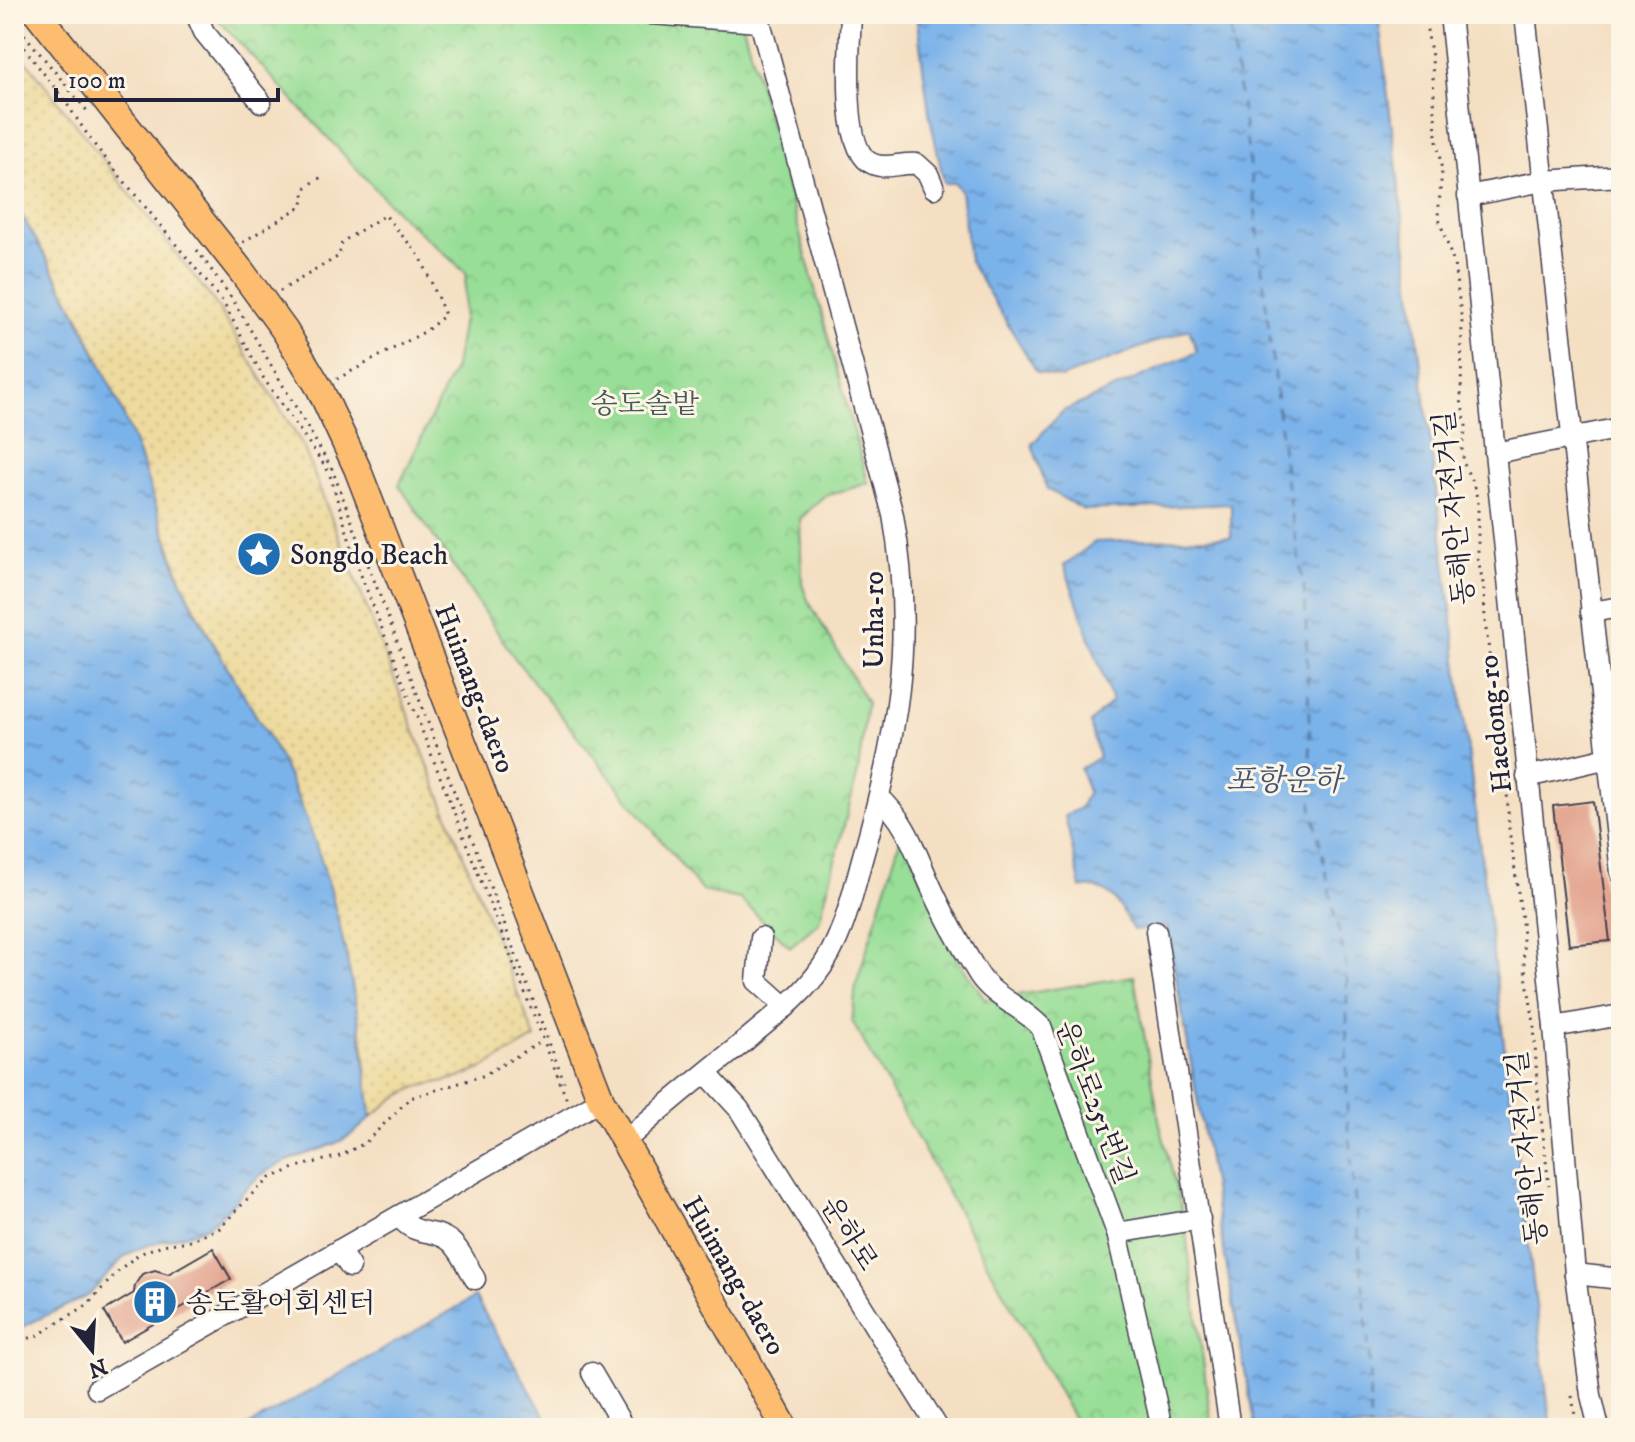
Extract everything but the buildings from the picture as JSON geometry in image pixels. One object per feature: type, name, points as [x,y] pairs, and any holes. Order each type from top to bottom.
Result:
[{"type":"main road","name":"Huimang-daero","points":[[38,14],[263,301],[320,389],[357,468],[601,1100],[785,1428]]},
{"type":"street","points":[[196,14],[204,32],[261,102]]},
{"type":"street","points":[[651,14],[759,18]]},
{"type":"street","points":[[851,14],[849,97],[853,129],[861,153],[866,161],[880,166],[917,164],[928,174],[934,188]]},
{"type":"street","name":"Haedong-ro","points":[[1450,14],[1554,1027],[1575,1274],[1591,1395],[1599,1428]]},
{"type":"street","points":[[1525,14],[1621,873]]},
{"type":"street","name":"Unha-ro","points":[[623,1143],[786,1007],[816,976],[834,946],[879,797],[902,674],[902,583],[897,535],[759,18]]},
{"type":"street","points":[[1468,196],[1543,181],[1621,176]]},
{"type":"street","points":[[1495,453],[1621,428]]},
{"type":"street","points":[[1591,612],[1621,607]]},
{"type":"street","points":[[1527,777],[1608,758]]},
{"type":"street","name":"운하로251번길","points":[[879,797],[901,820],[934,894],[979,975],[992,990],[1025,1011],[1041,1027],[1117,1233],[1162,1428]]},
{"type":"street","points":[[1156,931],[1230,1428]]},
{"type":"street","points":[[761,938],[757,981],[786,1007]]},
{"type":"street","points":[[1554,1027],[1621,1015]]},
{"type":"street","name":"운하로","points":[[706,1073],[745,1118],[938,1428]]},
{"type":"street","points":[[97,1389],[345,1258],[399,1216],[601,1100]]},
{"type":"street","points":[[399,1216],[411,1229],[449,1239],[475,1279]]},
{"type":"street","points":[[1117,1233],[1200,1219]]},
{"type":"street","points":[[1575,1274],[1621,1279]]},
{"type":"street","points":[[592,1373],[624,1428]]},
{"type":"path","name":"동해안 자전거길","points":[[1424,14],[1432,57],[1436,136],[1442,171],[1438,216],[1454,264],[1462,321],[1461,400],[1466,426],[1462,449],[1478,503],[1478,559],[1506,772],[1505,791],[1522,920],[1524,963],[1534,1023],[1537,1084],[1549,1192]]},
{"type":"path","points":[[14,22],[89,114]]},
{"type":"path","points":[[14,35],[93,143],[223,302],[264,379],[329,472],[357,565],[567,1100]]},
{"type":"path","points":[[226,253],[303,205],[305,188],[324,175]]},
{"type":"path","points":[[263,301],[339,256],[342,242],[385,215],[421,258],[445,315],[439,323],[320,389]]},
{"type":"path","points":[[190,241],[233,300],[332,469],[564,1082]]},
{"type":"path","points":[[14,1344],[38,1335],[87,1305],[120,1269],[139,1254],[162,1245],[190,1241],[220,1228],[271,1178],[297,1167],[340,1156],[365,1143],[410,1098],[482,1076],[543,1041]]},
{"type":"path","points":[[1571,1391],[1577,1428]]},
{"type":"sand","name":"Songdo Beach","points":[[14,45],[215,303],[303,446],[535,1038],[459,1078],[417,1087],[395,1098],[371,1117],[364,1046],[352,986],[320,857],[302,810],[276,752],[183,584],[133,440],[108,380],[79,316],[14,202]]},
{"type":"green space","name":"송도솔밭","points":[[213,14],[740,14],[868,483],[823,497],[800,519],[802,584],[808,600],[867,703],[858,772],[819,922],[790,947],[740,899],[702,891],[516,660],[399,485],[455,367],[466,273],[397,212]]},
{"type":"green space","points":[[902,833],[959,962],[986,1000],[1134,976],[1160,1125],[1184,1218],[1212,1428],[1079,1428],[852,1021],[856,985]]},
{"type":"water","name":"포항운하","points":[[916,14],[1378,14],[1551,1428],[1255,1428],[1167,926],[1133,930],[1108,893],[1092,887],[1081,888],[1065,816],[1080,808],[1088,792],[1080,769],[1099,757],[1090,723],[1112,701],[1064,565],[1095,542],[1231,537],[1231,504],[1084,510],[1047,489],[1032,444],[1063,411],[1197,352],[1189,329],[1061,378],[1037,372],[969,261],[961,191],[955,183],[944,183],[929,112]]},
{"type":"water","points":[[14,202],[63,289],[107,378],[133,439],[175,564],[192,604],[276,751],[296,794],[328,883],[351,976],[371,1117],[346,1138],[269,1170],[210,1224],[134,1251],[123,1258],[89,1295],[14,1331]]},
{"type":"water","points":[[475,1297],[552,1428],[245,1428]]},
{"type":"ferry route","points":[[1228,14],[1251,172],[1285,472],[1305,596],[1312,807],[1347,970],[1347,1116],[1369,1350],[1370,1428]]},
{"type":"place","name":"Songdo Beach","points":[[259,554]]},
{"type":"place","name":"송도활어회센터","points":[[155,1302]]}]
